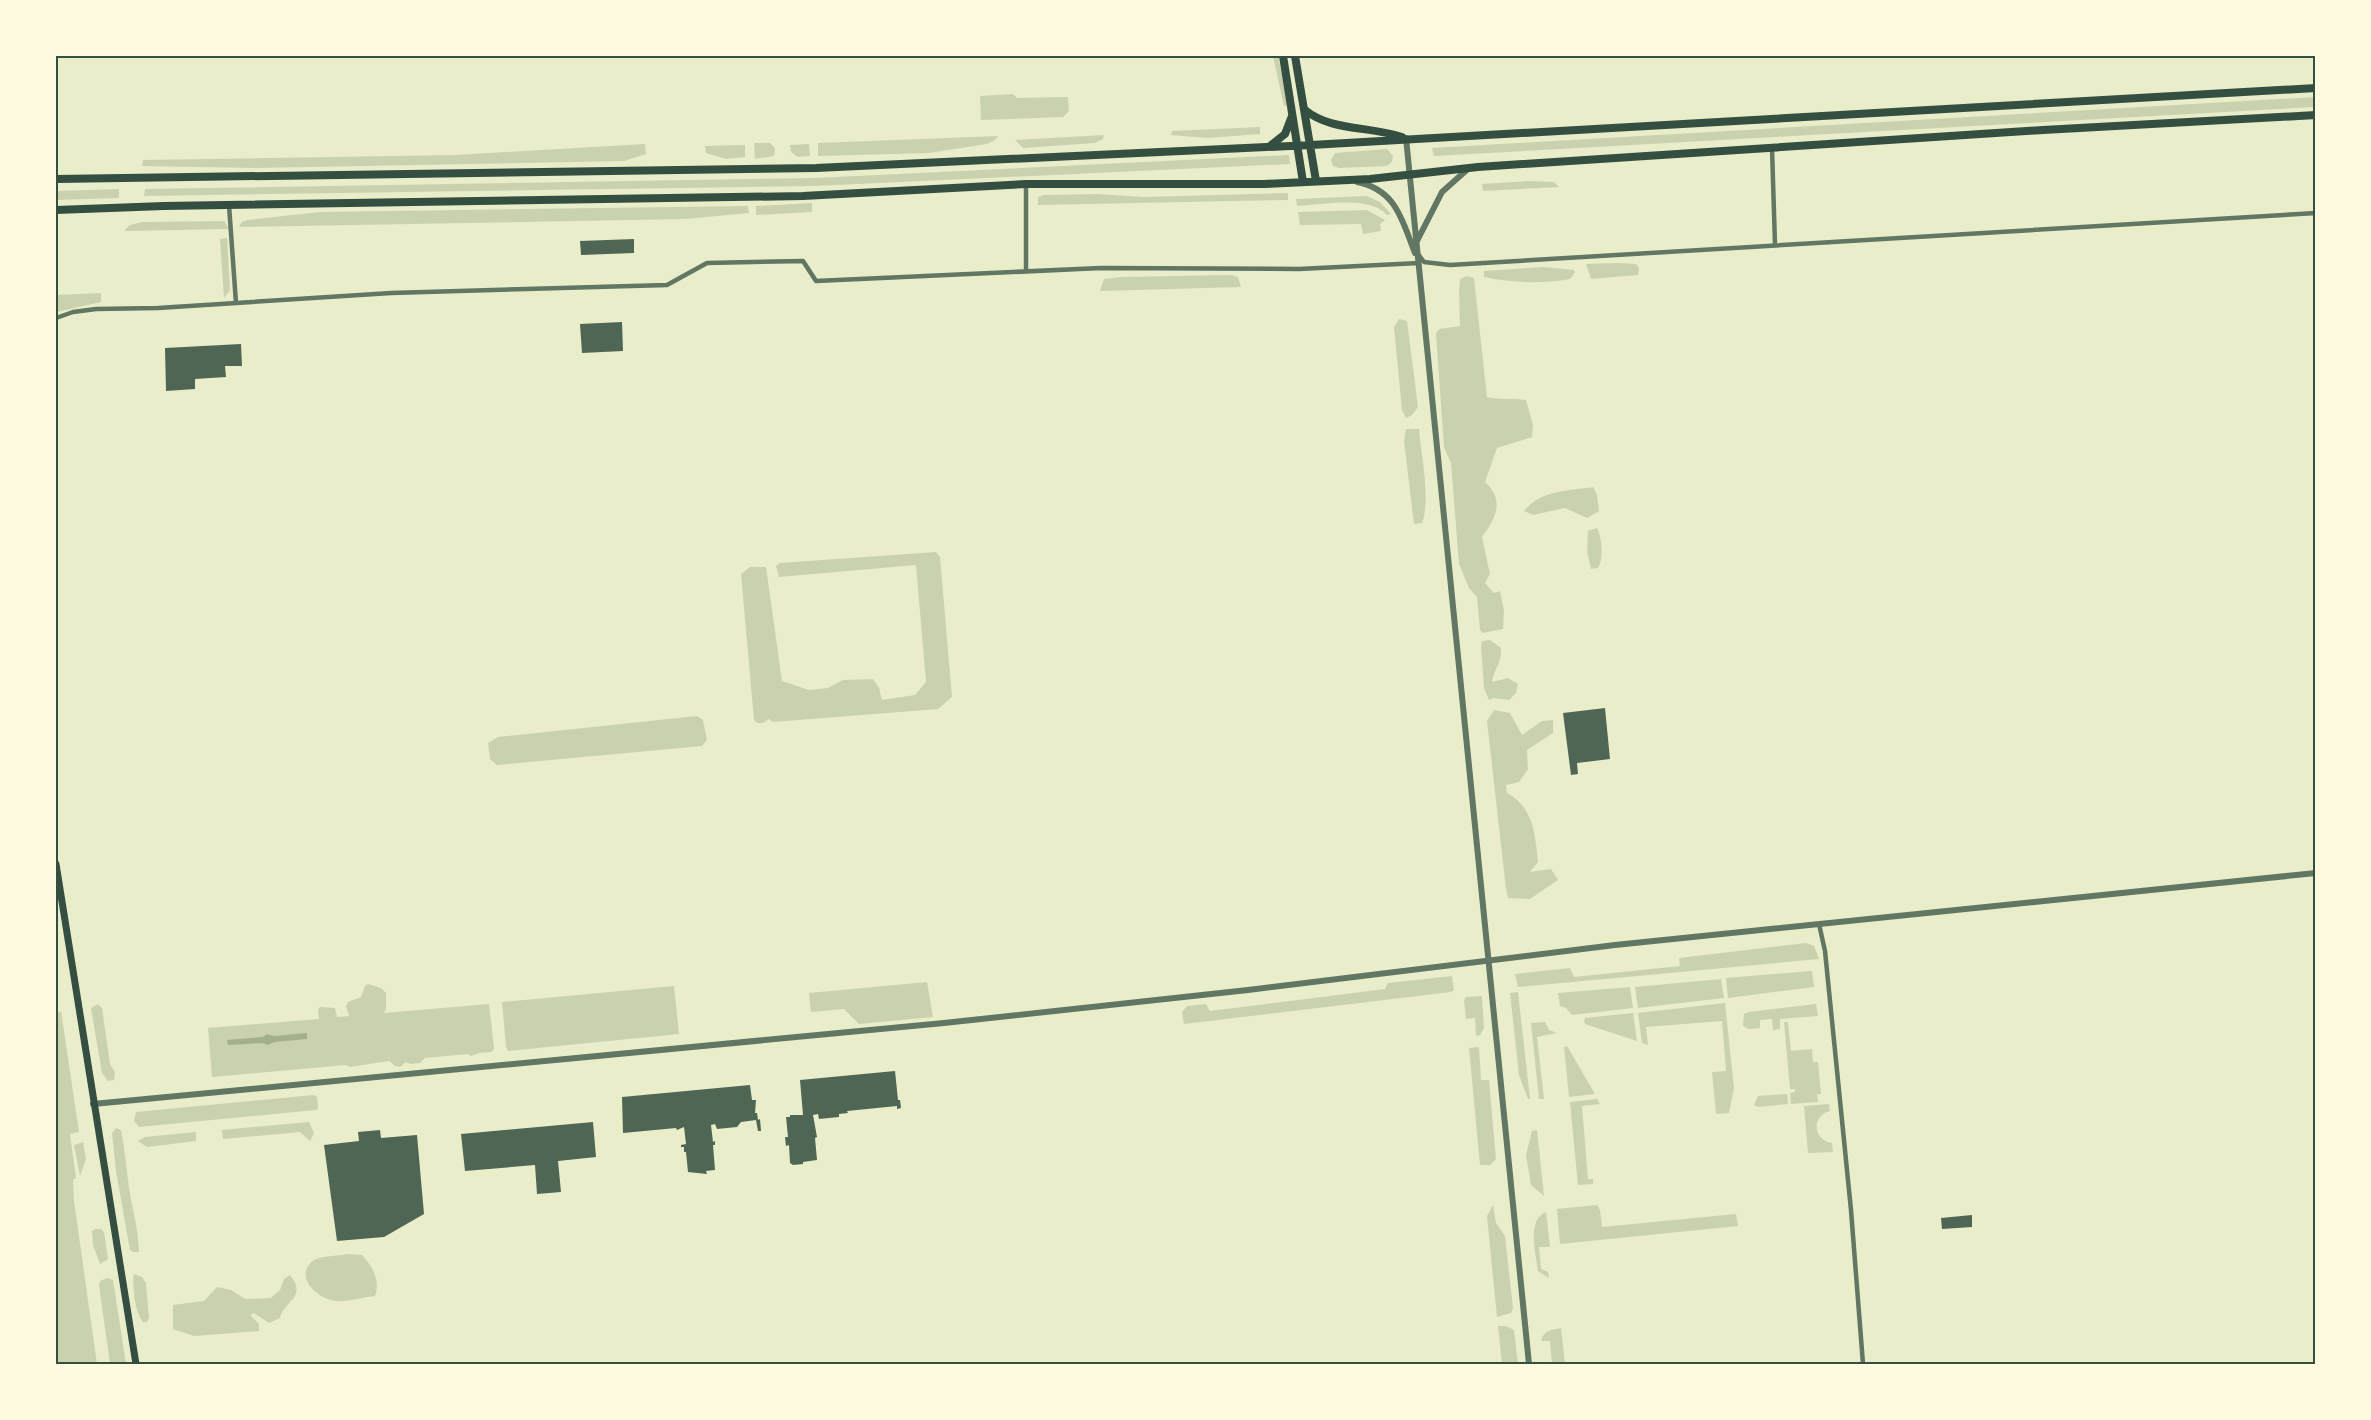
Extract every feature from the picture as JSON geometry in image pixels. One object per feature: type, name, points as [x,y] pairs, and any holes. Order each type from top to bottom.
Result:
[{"type":"main road","points":[[1283,56],[1303,182]]},
{"type":"main road","points":[[1295,56],[1316,182]]},
{"type":"main road","points":[[56,179],[822,168],[1311,145],[2316,88]]},
{"type":"main road","points":[[1305,110],[1316,119],[1328,124],[1383,131],[1406,138]]},
{"type":"main road","points":[[1269,147],[1285,134],[1293,111]]},
{"type":"main road","points":[[56,210],[792,196],[1026,184],[1316,182],[1468,168],[2316,115]]},
{"type":"main road","points":[[56,864],[136,1365]]},
{"type":"street","points":[[1406,138],[1529,1365]]},
{"type":"street","points":[[1772,148],[1775,244]]},
{"type":"street","points":[[1416,241],[1442,192],[1468,168]]},
{"type":"street","points":[[1348,180],[1363,183],[1378,190],[1395,203],[1419,263]]},
{"type":"street","points":[[1026,184],[1026,271]]},
{"type":"street","points":[[229,205],[236,303]]},
{"type":"street","points":[[1418,253],[1424,262],[1450,265],[2316,213]]},
{"type":"street","points":[[56,318],[73,312],[96,309],[158,308],[392,293],[667,285],[707,263],[803,261],[816,280],[1101,268],[1299,269],[1419,263]]},
{"type":"street","points":[[93,1104],[944,1023],[1248,990],[1487,960],[2316,873]]},
{"type":"street","points":[[1819,924],[1826,960],[1851,1210],[1863,1365]]},
{"type":"shaded area","points":[[1273,56],[1278,56],[1288,105],[1284,106]]},
{"type":"shaded area","points":[[1013,94],[1017,98],[1068,97],[1069,111],[1063,117],[981,120],[980,96]]},
{"type":"shaded area","points":[[2315,97],[2315,107],[1434,156],[1432,148]]},
{"type":"shaded area","points":[[1260,127],[1260,134],[1207,138],[1171,135],[1172,131]]},
{"type":"shaded area","points":[[1104,135],[1103,139],[1095,143],[1023,148],[1015,140]]},
{"type":"shaded area","points":[[998,136],[987,144],[929,153],[818,156],[818,143]]},
{"type":"shaded area","points":[[754,143],[770,143],[775,148],[774,156],[755,159]]},
{"type":"shaded area","points":[[645,144],[646,154],[624,161],[255,168],[142,166],[143,160],[456,155]]},
{"type":"shaded area","points":[[809,144],[810,156],[798,157],[791,152],[790,145]]},
{"type":"shaded area","points":[[745,145],[745,157],[726,159],[706,153],[705,146]]},
{"type":"shaded area","points":[[1387,149],[1393,156],[1392,162],[1387,166],[1339,168],[1333,166],[1331,160],[1335,153]]},
{"type":"shaded area","points":[[1289,155],[1290,164],[815,186],[144,196],[145,189],[815,178]]},
{"type":"shaded area","points":[[1554,182],[1559,187],[1483,191],[1482,184]]},
{"type":"shaded area","points":[[119,189],[119,198],[56,200],[56,191]]},
{"type":"shaded area","points":[[1288,193],[1288,200],[1038,205],[1038,197],[1044,195],[1097,194],[1143,197]]},
{"type":"shaded area","points":[[1367,196],[1380,202],[1391,214],[1387,215],[1369,205],[1357,203],[1297,206],[1296,199]]},
{"type":"shaded area","points":[[812,203],[812,212],[756,215],[756,206]]},
{"type":"shaded area","points":[[748,206],[749,213],[685,219],[239,227],[247,220],[320,212]]},
{"type":"shaded area","points":[[1367,210],[1385,220],[1380,224],[1381,231],[1363,234],[1361,224],[1300,225],[1298,212]]},
{"type":"shaded area","points":[[224,221],[229,229],[125,231],[130,225],[142,222]]},
{"type":"shaded area","points":[[227,238],[230,290],[224,298],[220,239]]},
{"type":"shaded area","points":[[1586,264],[1636,264],[1639,268],[1638,275],[1591,279]]},
{"type":"shaded area","points":[[1544,267],[1574,270],[1575,272],[1570,279],[1548,282],[1516,282],[1484,277],[1484,271]]},
{"type":"shaded area","points":[[1231,275],[1238,277],[1241,287],[1100,291],[1104,279]]},
{"type":"shaded area","points":[[1466,276],[1474,278],[1487,397],[1526,400],[1533,425],[1532,437],[1497,448],[1485,482],[1497,502],[1491,523],[1482,537],[1490,574],[1485,583],[1494,593],[1500,591],[1504,611],[1503,629],[1483,633],[1480,630],[1477,597],[1469,588],[1459,564],[1451,463],[1444,447],[1436,334],[1439,329],[1460,326],[1460,279]]},
{"type":"shaded area","points":[[101,293],[101,302],[56,312],[56,295]]},
{"type":"shaded area","points":[[1399,319],[1407,321],[1418,407],[1412,415],[1406,418],[1402,410],[1394,327]]},
{"type":"shaded area","points":[[1406,429],[1419,429],[1426,490],[1422,523],[1414,524],[1404,441]]},
{"type":"shaded area","points":[[1593,487],[1597,495],[1599,511],[1587,518],[1565,508],[1533,515],[1524,511],[1538,499],[1547,495]]},
{"type":"shaded area","points":[[1597,528],[1602,554],[1598,568],[1591,569],[1587,551],[1588,531]]},
{"type":"shaded area","points":[[936,552],[940,557],[952,697],[938,709],[773,722],[769,719],[763,723],[757,723],[754,720],[741,574],[750,567],[766,567],[782,681],[809,690],[828,688],[843,680],[873,679],[879,688],[882,700],[915,695],[926,682],[916,565],[779,577],[776,566],[780,563]]},
{"type":"shaded area","points":[[1490,640],[1501,648],[1492,682],[1508,678],[1518,684],[1516,693],[1509,700],[1494,698],[1489,700],[1484,688],[1481,646],[1482,641]]},
{"type":"shaded area","points":[[1494,710],[1510,713],[1522,735],[1542,721],[1553,720],[1553,733],[1527,750],[1528,769],[1519,782],[1506,785],[1507,793],[1523,806],[1531,823],[1538,862],[1530,872],[1551,869],[1558,880],[1530,899],[1508,898],[1506,889],[1487,721]]},
{"type":"shaded area","points":[[697,716],[703,720],[707,740],[702,746],[497,765],[490,759],[488,743],[498,737]]},
{"type":"shaded area","points":[[1806,943],[1814,946],[1819,959],[1518,987],[1515,974],[1570,968],[1574,977],[1680,966],[1679,958]]},
{"type":"shaded area","points":[[1812,971],[1814,987],[1728,998],[1726,978]]},
{"type":"shaded area","points":[[1452,976],[1454,990],[1451,992],[1184,1024],[1182,1012],[1187,1006],[1206,1004],[1210,1011],[1385,989],[1388,983]]},
{"type":"shaded area","points":[[1721,979],[1724,998],[1638,1008],[1635,987]]},
{"type":"shaded area","points":[[927,982],[933,1017],[859,1024],[844,1009],[811,1012],[809,993]]},
{"type":"shaded area","points":[[368,984],[381,988],[386,993],[384,1013],[489,1004],[494,1048],[492,1052],[471,1056],[468,1054],[425,1058],[420,1063],[406,1062],[400,1067],[389,1061],[350,1067],[346,1065],[212,1077],[208,1028],[319,1019],[320,1007],[335,1008],[337,1017],[349,1016],[346,1006],[348,1002],[361,997]]},
{"type":"shaded area","points":[[674,986],[679,1034],[508,1051],[506,1047],[502,1002]]},
{"type":"shaded area","points":[[1630,987],[1633,1008],[1572,1015],[1566,1008],[1560,1006],[1558,993]]},
{"type":"shaded area","points":[[1518,992],[1530,1099],[1528,1099],[1519,1075],[1510,993]]},
{"type":"shaded area","points":[[1482,996],[1484,1028],[1480,1035],[1476,1036],[1475,1018],[1466,1019],[1464,1000],[1466,997]]},
{"type":"shaded area","points":[[1725,1003],[1734,1088],[1729,1113],[1716,1114],[1712,1072],[1726,1071],[1722,1021],[1646,1027],[1648,1045],[1642,1043],[1638,1013]]},
{"type":"shaded area","points":[[98,1004],[102,1008],[110,1064],[115,1072],[114,1080],[108,1081],[102,1073],[91,1008]]},
{"type":"shaded area","points":[[1816,1004],[1818,1016],[1780,1019],[1780,1029],[1773,1030],[1772,1019],[1760,1020],[1760,1028],[1749,1029],[1743,1026],[1744,1014],[1749,1012]]},
{"type":"shaded area","points":[[61,1011],[79,1132],[70,1134],[76,1178],[73,1180],[74,1201],[97,1364],[56,1364],[56,1014]]},
{"type":"shaded area","points":[[1633,1013],[1637,1041],[1585,1024],[1584,1021],[1585,1018]]},
{"type":"shaded area","points":[[1545,1022],[1549,1030],[1557,1033],[1537,1037],[1544,1099],[1539,1099],[1531,1023]]},
{"type":"shaded area","points":[[1784,1022],[1788,1022],[1791,1051],[1812,1049],[1813,1062],[1818,1062],[1821,1094],[1817,1094],[1818,1102],[1791,1104],[1790,1093],[1795,1092],[1795,1089],[1790,1089]]},
{"type":"shaded area","points":[[307,1033],[307,1039],[274,1042],[268,1045],[263,1043],[228,1045],[227,1040],[263,1037],[267,1034],[274,1036]]},
{"type":"shaded area","points":[[1567,1046],[1595,1094],[1569,1097],[1564,1047]]},
{"type":"shaded area","points":[[1479,1047],[1481,1080],[1489,1080],[1496,1159],[1490,1165],[1480,1165],[1469,1048]]},
{"type":"shaded area","points":[[1787,1094],[1788,1104],[1758,1107],[1754,1105],[1758,1096]]},
{"type":"shaded area","points":[[314,1095],[317,1097],[318,1108],[316,1110],[139,1127],[134,1121],[136,1112]]},
{"type":"shaded area","points":[[1597,1099],[1600,1104],[1582,1106],[1588,1179],[1593,1179],[1593,1184],[1578,1185],[1570,1102]]},
{"type":"shaded area","points":[[1829,1104],[1830,1111],[1820,1118],[1817,1128],[1821,1137],[1832,1143],[1833,1152],[1808,1153],[1804,1106]]},
{"type":"shaded area","points":[[309,1122],[314,1133],[310,1141],[300,1132],[223,1139],[222,1130]]},
{"type":"shaded area","points":[[116,1128],[121,1130],[139,1252],[130,1250],[116,1171],[112,1133]]},
{"type":"shaded area","points":[[1537,1130],[1544,1196],[1531,1185],[1526,1155],[1532,1131]]},
{"type":"shaded area","points":[[196,1132],[196,1141],[147,1147],[138,1141],[145,1137]]},
{"type":"shaded area","points":[[83,1142],[86,1159],[80,1176],[74,1145]]},
{"type":"shaded area","points":[[1493,1205],[1496,1223],[1505,1236],[1513,1308],[1511,1313],[1497,1317],[1487,1216]]},
{"type":"shaded area","points":[[1597,1205],[1600,1210],[1602,1227],[1736,1214],[1738,1226],[1560,1244],[1557,1209]]},
{"type":"shaded area","points":[[1546,1212],[1550,1247],[1539,1247],[1541,1269],[1548,1272],[1549,1278],[1538,1271],[1534,1247],[1536,1222]]},
{"type":"shaded area","points":[[101,1229],[104,1232],[108,1259],[100,1264],[93,1245],[92,1231]]},
{"type":"shaded area","points":[[347,1254],[362,1255],[369,1264],[377,1284],[375,1296],[346,1301],[330,1300],[310,1286],[306,1273],[308,1266],[314,1260]]},
{"type":"shaded area","points":[[134,1274],[142,1277],[146,1283],[149,1318],[147,1322],[143,1322],[136,1307]]},
{"type":"shaded area","points":[[290,1275],[295,1282],[296,1294],[280,1318],[269,1323],[254,1313],[250,1315],[259,1324],[259,1331],[194,1336],[173,1329],[173,1305],[204,1301],[217,1287],[231,1290],[245,1299],[271,1298],[280,1290],[284,1279]]},
{"type":"shaded area","points":[[107,1278],[113,1280],[126,1364],[110,1364],[99,1285],[100,1281]]},
{"type":"shaded area","points":[[1498,1326],[1506,1326],[1514,1330],[1518,1364],[1502,1364]]},
{"type":"shaded area","points":[[1561,1328],[1565,1364],[1552,1364],[1550,1341],[1541,1341],[1542,1337],[1551,1330]]},
{"type":"building","points":[[634,239],[634,253],[581,255],[580,241]]},
{"type":"building","points":[[622,322],[623,351],[582,353],[580,324]]},
{"type":"building","points":[[241,344],[242,366],[225,366],[226,377],[195,379],[195,389],[166,391],[165,348]]},
{"type":"building","points":[[1605,708],[1610,759],[1577,763],[1578,774],[1571,775],[1563,713]]},
{"type":"building","points":[[895,1071],[901,1108],[897,1109],[897,1106],[847,1111],[848,1113],[839,1114],[839,1117],[819,1119],[818,1114],[813,1115],[817,1137],[815,1138],[817,1160],[803,1162],[803,1164],[790,1163],[789,1145],[786,1146],[785,1137],[788,1137],[786,1117],[803,1115],[800,1080]]},
{"type":"building","points":[[750,1085],[752,1100],[756,1100],[755,1113],[757,1113],[758,1120],[760,1119],[761,1131],[758,1131],[756,1120],[741,1122],[737,1127],[717,1129],[715,1124],[711,1125],[713,1142],[715,1141],[713,1145],[715,1170],[706,1171],[707,1174],[688,1172],[686,1152],[684,1152],[684,1147],[681,1147],[686,1144],[684,1127],[677,1130],[676,1128],[623,1133],[622,1097]]},
{"type":"building","points":[[593,1122],[596,1157],[558,1161],[561,1192],[537,1194],[535,1165],[465,1171],[461,1134]]},
{"type":"building","points":[[380,1130],[381,1138],[417,1135],[424,1214],[384,1237],[337,1241],[324,1145],[359,1141],[358,1132]]},
{"type":"building","points":[[1972,1215],[1972,1227],[1942,1229],[1941,1218]]}]
